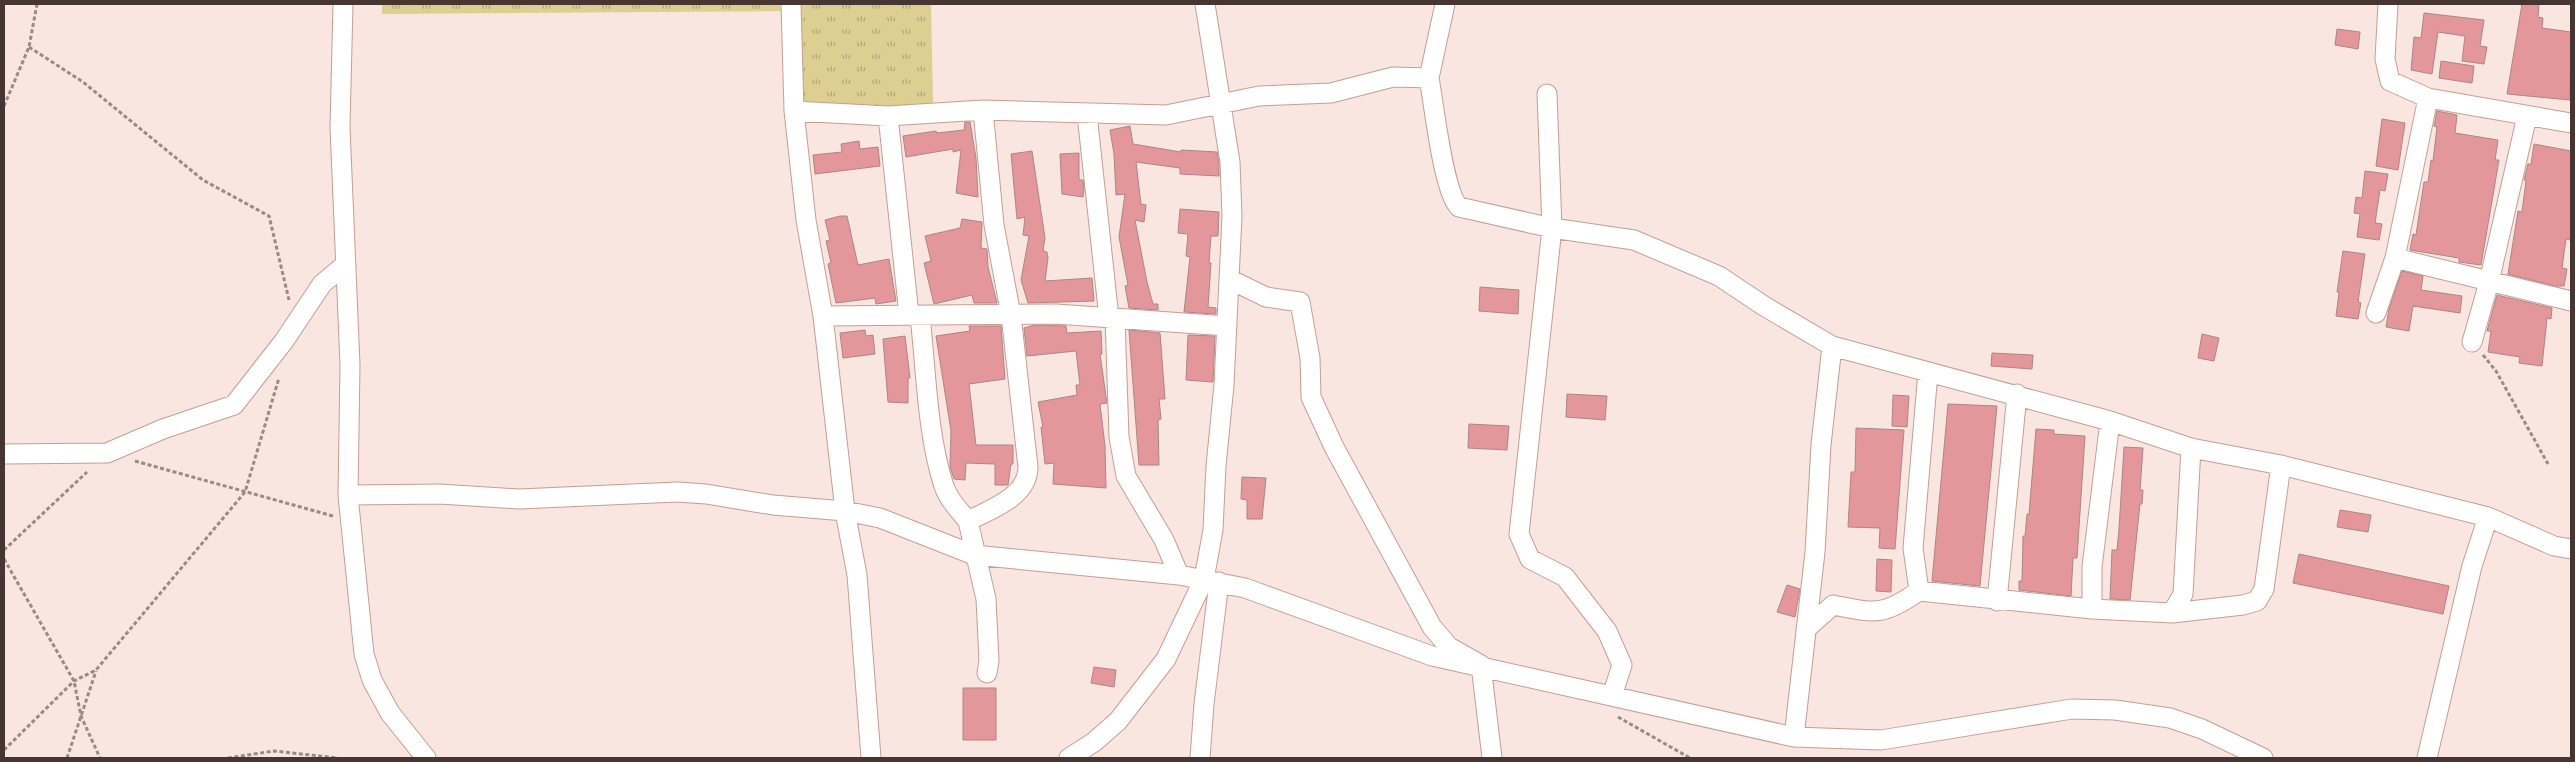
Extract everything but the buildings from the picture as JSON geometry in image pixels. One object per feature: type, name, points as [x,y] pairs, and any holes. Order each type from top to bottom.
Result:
[{"type":"street","points":[[343,4],[340,126],[350,365],[348,495],[364,654],[372,680],[390,712],[426,758]]},
{"type":"street","points":[[791,4],[794,111],[806,220],[823,316],[846,511],[857,575],[871,758]]},
{"type":"street","points":[[1200,758],[1232,216],[1230,162],[1219,105],[1205,4]]},
{"type":"street","points":[[1446,4],[1429,78],[1445,168],[1457,205],[1472,212],[1552,228],[1634,240],[1719,276],[1764,306],[1832,346],[2017,394],[2110,421],[2191,448],[2281,465],[2488,516],[2554,546],[2571,549]]},
{"type":"street","points":[[2388,4],[2385,59],[2390,81],[2428,98],[2571,123]]},
{"type":"street","points":[[794,111],[888,116],[983,110],[1166,115],[1259,96],[1331,93],[1393,76],[1429,78]]},
{"type":"street","points":[[1547,94],[1552,228],[1519,534],[1530,559],[1565,577],[1608,631],[1622,665],[1611,704]]},
{"type":"street","points":[[2376,313],[2395,258],[2428,98]]},
{"type":"street","points":[[968,521],[1005,501],[1016,493],[1028,478],[1024,414],[1011,315],[994,225],[983,110]]},
{"type":"street","points":[[1087,114],[1112,318],[1119,437],[1126,476],[1164,540],[1179,574]]},
{"type":"street","points":[[888,116],[914,315],[943,484],[949,497],[968,521],[974,555],[986,599],[989,661],[987,673]]},
{"type":"street","points":[[2472,342],[2489,282],[2527,116]]},
{"type":"street","points":[[2395,258],[2571,301]]},
{"type":"street","points":[[4,454],[107,453],[163,429],[234,405],[295,324],[322,284],[346,264]]},
{"type":"street","points":[[1229,279],[1266,296],[1300,302],[1310,358],[1311,397],[1334,447],[1432,626],[1449,647],[1481,665]]},
{"type":"street","points":[[823,316],[1056,314],[1227,326]]},
{"type":"street","points":[[1794,737],[1832,346]]},
{"type":"street","points":[[1919,591],[1914,548],[1928,372]]},
{"type":"street","points":[[1997,601],[2017,394]]},
{"type":"street","points":[[2092,609],[2092,568],[2110,421]]},
{"type":"street","points":[[2172,613],[2183,594],[2191,448]]},
{"type":"street","points":[[1806,629],[1832,605],[1875,613],[1903,602],[1919,591],[1997,601],[2172,613],[2257,601],[2264,589],[2281,465]]},
{"type":"street","points":[[348,495],[440,494],[519,499],[677,492],[706,494],[773,505],[846,511],[880,518],[974,555],[1179,574],[1245,588],[1320,617],[1432,656],[1481,665],[1611,704],[1794,737],[1835,740],[1881,740],[2072,709],[2115,710],[2170,718],[2202,729],[2262,758]]},
{"type":"street","points":[[2427,758],[2472,566],[2488,516]]},
{"type":"street","points":[[1069,758],[1094,742],[1118,721],[1141,693],[1166,659],[1211,580]]},
{"type":"street","points":[[1481,665],[1492,758]]},
{"type":"path","points":[[4,106],[29,47],[37,4]]},
{"type":"path","points":[[29,47],[83,82],[203,180],[269,216],[295,324]]},
{"type":"path","points":[[2472,342],[2496,371],[2548,464]]},
{"type":"path","points":[[67,758],[96,670],[245,492],[282,371]]},
{"type":"path","points":[[4,550],[107,453],[351,521]]},
{"type":"path","points":[[4,559],[74,681],[81,716],[100,758]]},
{"type":"path","points":[[4,750],[74,681],[96,670]]},
{"type":"path","points":[[1611,704],[1690,758]]},
{"type":"path","points":[[228,758],[274,750],[338,758]]},
{"type":"green space","points":[[382,4],[780,4],[781,11],[382,14]]},
{"type":"green space","points":[[800,4],[931,4],[933,106],[804,105]]}]
